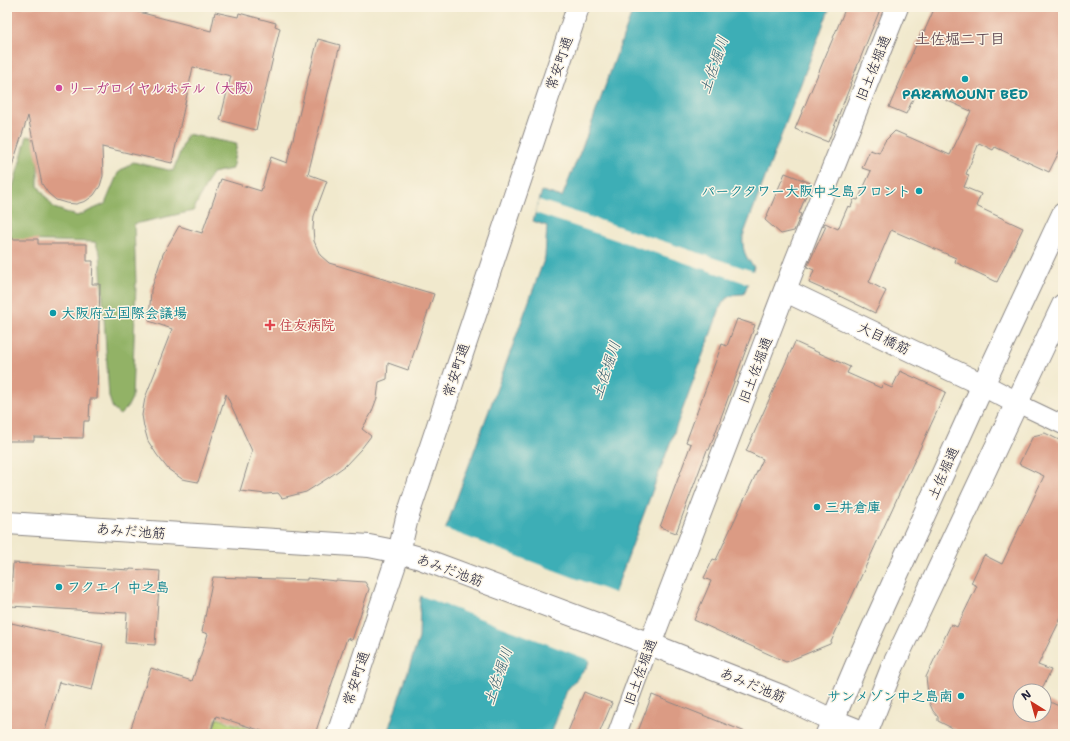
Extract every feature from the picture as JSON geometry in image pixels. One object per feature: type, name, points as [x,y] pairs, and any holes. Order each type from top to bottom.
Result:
[{"type":"street","name":"常安町通","points":[[338,734],[399,552],[412,503],[578,7]]},
{"type":"street","name":"旧土佐堀通","points":[[617,734],[650,644],[897,7]]},
{"type":"street","name":"土佐堀通","points":[[829,727],[982,385],[1063,214]]},
{"type":"street","name":"大目橋筋","points":[[786,291],[1017,403]]},
{"type":"street","points":[[866,734],[892,668],[1063,305]]},
{"type":"street","points":[[1017,403],[1063,425]]},
{"type":"street","name":"あみだ池筋","points":[[7,523],[369,546],[399,552],[650,644],[786,698],[829,727],[866,734]]},
{"type":"green space","points":[[187,134],[237,144],[232,169],[212,173],[193,211],[134,224],[136,284],[132,398],[127,408],[120,415],[113,409],[109,397],[100,253],[95,242],[11,240],[8,205],[27,136],[50,142],[38,163],[38,186],[54,208],[77,216],[105,204],[118,173],[133,162],[173,171]]},
{"type":"green space","points":[[217,718],[266,734],[211,734]]},
{"type":"water","name":"土佐堀川","points":[[634,7],[830,7],[743,236],[745,253],[748,260],[754,267],[744,294],[730,296],[721,306],[587,667],[567,690],[551,734],[387,734],[419,638],[420,599],[545,257],[547,226],[533,221],[542,191],[562,197],[591,125]]},
{"type":"pier","points":[[539,200],[753,271],[753,274],[749,284],[535,213]]},
{"type":"pier","points":[[443,528],[617,594],[592,661],[419,595]]},
{"type":"building","name":"リーガロイヤルホテル（大阪）","points":[[7,7],[120,7],[211,31],[215,12],[238,17],[239,13],[276,23],[275,26],[280,28],[256,130],[220,120],[231,76],[193,67],[172,163],[102,147],[103,176],[100,186],[94,195],[86,201],[76,204],[56,200],[48,193],[42,184],[28,116],[11,169],[7,169]]},
{"type":"building","points":[[846,7],[881,7],[828,142],[795,129]]},
{"type":"building","points":[[935,7],[1063,7],[1063,144],[1049,172],[995,147],[993,150],[979,143],[966,174],[969,175],[964,187],[981,194],[976,206],[1023,228],[997,282],[955,262],[956,258],[891,230],[869,282],[886,291],[875,313],[809,283],[814,270],[807,267],[826,226],[823,226],[825,223],[838,229],[848,206],[851,207],[854,199],[858,200],[871,171],[862,168],[870,150],[879,153],[885,141],[895,131],[950,155],[971,111],[918,88],[906,114],[889,107],[922,31],[924,32]]},
{"type":"building","name":"住友病院","points":[[318,39],[340,45],[308,174],[327,181],[314,216],[314,241],[320,255],[329,263],[434,294],[408,370],[388,363],[387,379],[379,382],[377,398],[371,414],[362,429],[371,436],[345,466],[306,492],[282,498],[278,493],[266,494],[240,491],[252,451],[226,394],[198,482],[182,479],[168,469],[148,441],[142,415],[145,398],[172,329],[149,321],[151,290],[163,254],[179,226],[202,233],[221,179],[261,191],[271,157],[287,163]]},
{"type":"building","points":[[785,173],[811,183],[799,213],[801,214],[794,231],[781,234],[765,220]]},
{"type":"building","name":"大阪府立国際会議場","points":[[7,239],[38,239],[38,244],[87,244],[87,261],[93,261],[92,284],[100,284],[97,399],[90,399],[89,421],[84,421],[83,438],[34,437],[34,441],[7,441]]},
{"type":"building","points":[[737,319],[755,325],[709,450],[707,450],[676,533],[660,527],[691,444],[686,442],[722,344],[727,346]]},
{"type":"building","name":"三井倉庫","points":[[795,342],[850,367],[847,373],[881,388],[883,384],[892,388],[900,371],[946,392],[830,644],[786,662],[694,620],[711,581],[704,578],[713,559],[716,560],[763,459],[746,451]]},
{"type":"building","points":[[1045,433],[1063,442],[1063,614],[1038,665],[1051,670],[1045,683],[1012,683],[1012,723],[1052,723],[1052,703],[1063,708],[1063,734],[964,734],[938,721],[938,717],[933,711],[929,702],[926,677],[951,624],[957,627],[977,586],[971,583],[984,555],[1002,564],[1044,476],[1019,464],[1033,436]]},
{"type":"building","points":[[13,563],[160,571],[155,645],[125,643],[127,613],[10,606]]},
{"type":"building","points":[[213,577],[307,580],[307,578],[365,582],[369,589],[352,640],[347,638],[315,734],[271,734],[216,716],[210,734],[129,734],[151,668],[192,681],[208,634],[202,632]]},
{"type":"building","points":[[7,622],[103,644],[92,690],[59,682],[44,734],[7,734]]},
{"type":"building","points":[[584,692],[612,703],[599,734],[567,734]]},
{"type":"building","points":[[652,695],[748,733],[748,734],[637,734]]},
{"type":"place","name":"PARAMOUNT BED","points":[[965,79]]},
{"type":"place","name":"リーガロイヤルホテル（大阪）","points":[[59,88]]},
{"type":"place","name":"パークタワー大阪中之島フロント","points":[[919,191]]},
{"type":"place","name":"大阪府立国際会議場","points":[[53,313]]},
{"type":"place","name":"住友病院","points":[[270,325]]},
{"type":"place","name":"三井倉庫","points":[[817,507]]},
{"type":"place","name":"フクエイ 中之島","points":[[59,587]]},
{"type":"place","name":"サンメゾン中之島南","points":[[961,696]]},
{"type":"district","name":"土佐堀二丁目","points":[[960,39]]}]
